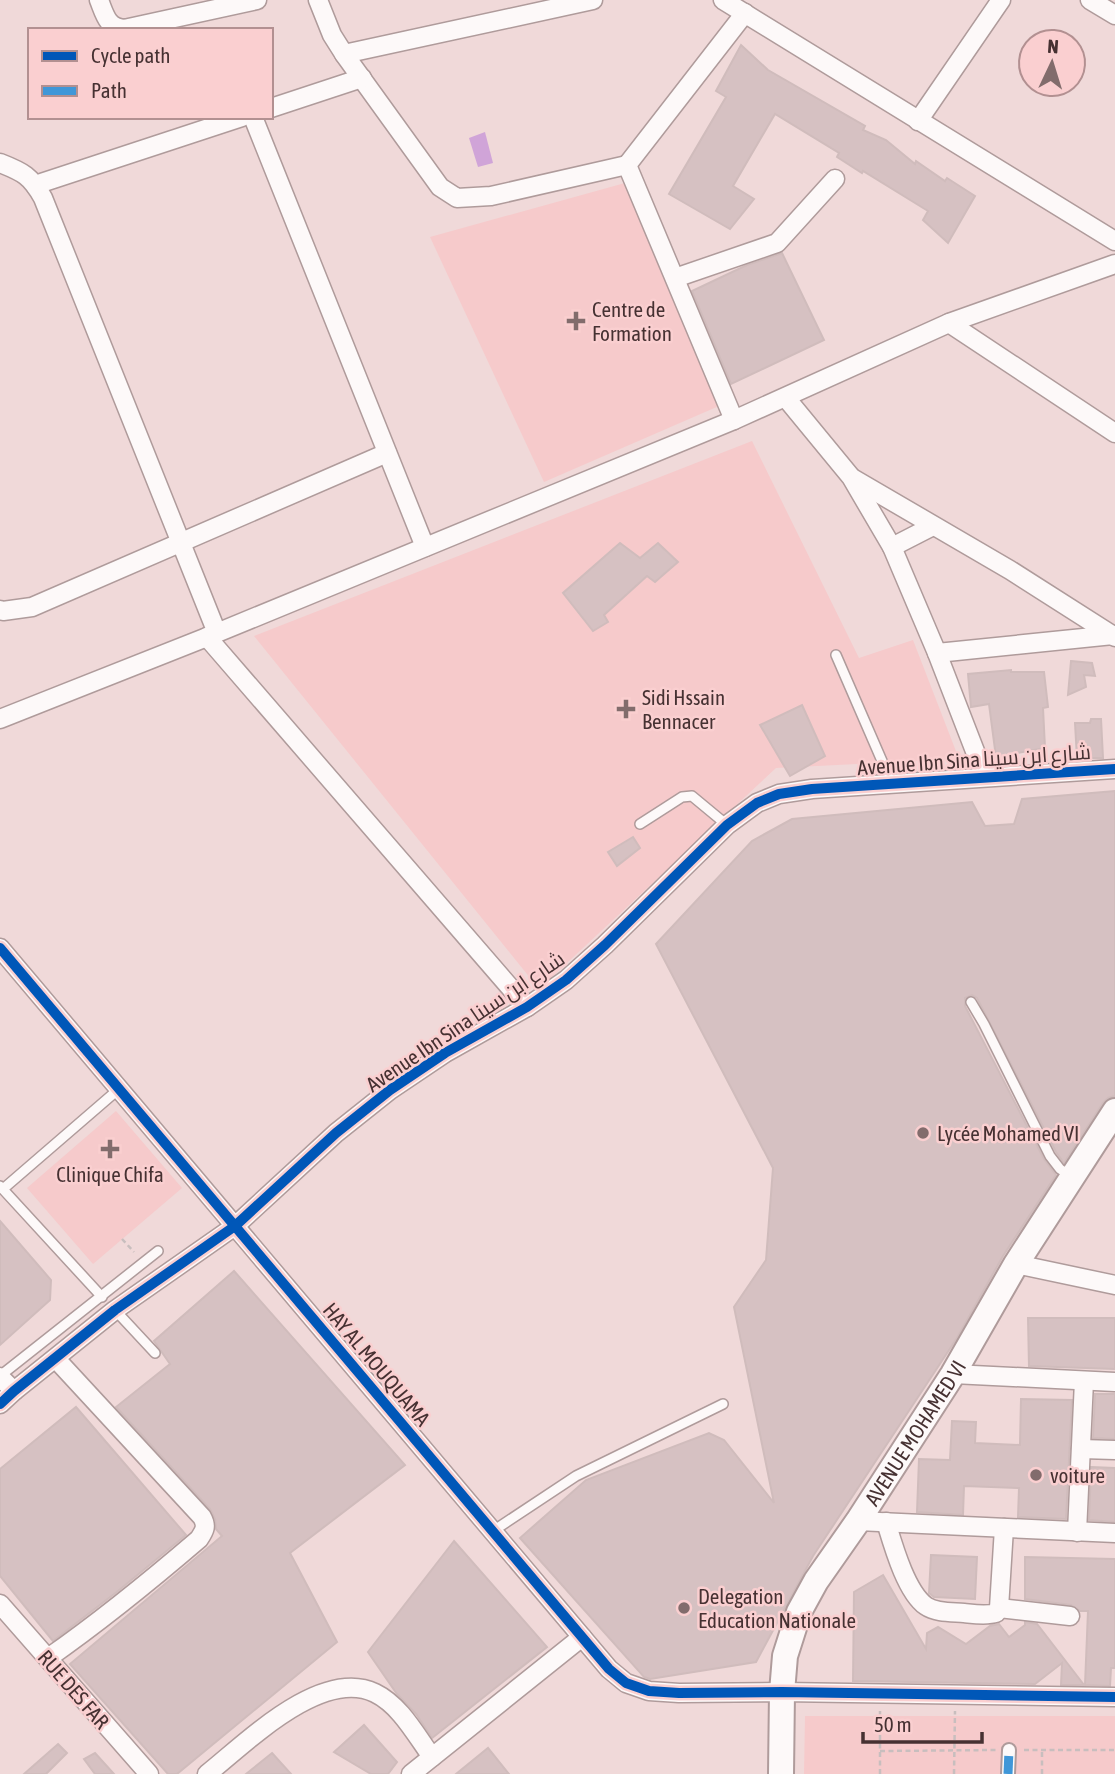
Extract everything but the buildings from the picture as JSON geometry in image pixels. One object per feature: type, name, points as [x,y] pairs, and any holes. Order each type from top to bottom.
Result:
[{"type":"main road","name":"AVENUE MOHAMED VI","points":[[781,1774],[785,1656],[799,1612],[816,1581],[953,1374],[1016,1265],[1115,1111]]},
{"type":"street","points":[[99,0],[107,22],[115,28]]},
{"type":"street","points":[[129,28],[257,0]]},
{"type":"street","points":[[318,0],[332,35],[344,54],[440,187],[457,198],[491,196],[627,164],[745,13]]},
{"type":"street","points":[[344,54],[593,0]]},
{"type":"street","points":[[723,0],[1115,242]]},
{"type":"street","points":[[918,121],[1001,0]]},
{"type":"street","points":[[1090,0],[1115,15]]},
{"type":"street","points":[[273,107],[362,78]]},
{"type":"street","points":[[35,184],[236,119]]},
{"type":"street","points":[[254,119],[425,547]]},
{"type":"street","points":[[0,163],[25,173],[35,184],[181,542],[212,635],[527,1007]]},
{"type":"street","points":[[627,164],[734,420]]},
{"type":"street","points":[[675,278],[777,243],[835,179]]},
{"type":"street","points":[[0,719],[212,635],[734,420],[949,323],[1115,264]]},
{"type":"street","points":[[949,323],[1115,433]]},
{"type":"street","points":[[786,398],[851,477],[892,547],[985,777]]},
{"type":"street","points":[[0,610],[32,607],[387,453]]},
{"type":"street","points":[[851,477],[1010,570],[1114,636]]},
{"type":"street","points":[[892,547],[933,526]]},
{"type":"street","points":[[937,653],[1114,636]]},
{"type":"street","name":"Avenue Ibn Sina شارع ابن سينا","points":[[0,1404],[56,1359],[108,1304],[235,1226],[336,1133],[390,1090],[445,1053],[527,1007],[566,980],[606,945],[727,825],[757,803],[779,794],[811,789],[1115,769]]},
{"type":"street","name":"HAY AL MOUQUAMA","points":[[0,948],[609,1669],[626,1683],[649,1691],[679,1693],[782,1692],[1115,1698]]},
{"type":"street","points":[[1016,1265],[1115,1285]]},
{"type":"street","points":[[48,1658],[93,1627],[199,1539],[206,1524],[56,1359]]},
{"type":"street","points":[[953,1374],[1115,1382]]},
{"type":"street","points":[[0,1377],[14,1391]]},
{"type":"street","points":[[1077,1532],[1084,1381]]},
{"type":"street","points":[[1081,1449],[1115,1450]]},
{"type":"street","points":[[858,1521],[1115,1533]]},
{"type":"street","points":[[886,1522],[899,1564],[919,1599],[938,1611],[987,1615],[996,1613],[999,1608],[1004,1528]]},
{"type":"street","name":"RUE DES FAR","points":[[0,1604],[149,1774]]},
{"type":"street","points":[[999,1608],[1070,1616]]},
{"type":"street","points":[[411,1774],[582,1637]]},
{"type":"street","points":[[207,1774],[286,1711],[307,1699],[354,1688],[374,1692],[388,1701],[402,1715],[432,1757]]},
{"type":"street","points":[[1008,1774],[1009,1750]]},
{"type":"lane","points":[[836,655],[893,785]]},
{"type":"lane","points":[[640,824],[682,797],[692,796],[727,825]]},
{"type":"lane","points":[[971,1002],[1050,1156],[1060,1169],[1072,1177]]},
{"type":"lane","points":[[120,1088],[1,1188],[155,1353]]},
{"type":"lane","points":[[0,1377],[108,1304],[143,1263],[158,1251]]},
{"type":"lane","points":[[492,1531],[576,1476],[723,1404]]},
{"type":"path","points":[[122,1239],[143,1263]]},
{"type":"path","points":[[880,1694],[880,1774]]},
{"type":"path","points":[[954,1774],[955,1695]]},
{"type":"path","points":[[1042,1750],[1042,1774]]},
{"type":"shaded area","points":[[485,132],[493,163],[478,167],[469,138]]},
{"type":"shaded area","name":"Centre de Formation","points":[[625,183],[719,406],[544,482],[430,237]]},
{"type":"shaded area","name":"Sidi Hssain Bennacer","points":[[752,441],[859,658],[913,640],[959,759],[776,768],[539,989],[254,636]]},
{"type":"shaded area","name":"Clinique Chifa","points":[[116,1111],[182,1188],[93,1264],[27,1188]]},
{"type":"shaded area","points":[[805,1716],[1115,1716],[1115,1774],[804,1774]]},
{"type":"marked path","points":[[1008,1774],[1009,1750]]},
{"type":"cycle path","points":[[0,1404],[115,1310],[235,1226],[336,1133],[390,1090],[445,1053],[527,1007],[566,980],[727,825],[757,803],[779,794],[812,789],[1115,769]]},
{"type":"cycle path","points":[[0,948],[609,1669],[626,1683],[649,1691],[679,1693],[1115,1697]]},
{"type":"place","name":"Centre de Formation","points":[[576,321]]},
{"type":"place","name":"Sidi Hssain Bennacer","points":[[626,709]]},
{"type":"place","name":"Lycée Mohamed VI","points":[[923,1133]]},
{"type":"place","name":"Clinique Chifa","points":[[110,1149]]},
{"type":"place","name":"voiture","points":[[1036,1475]]},
{"type":"place","name":"Delegation Education Nationale","points":[[684,1608]]}]
